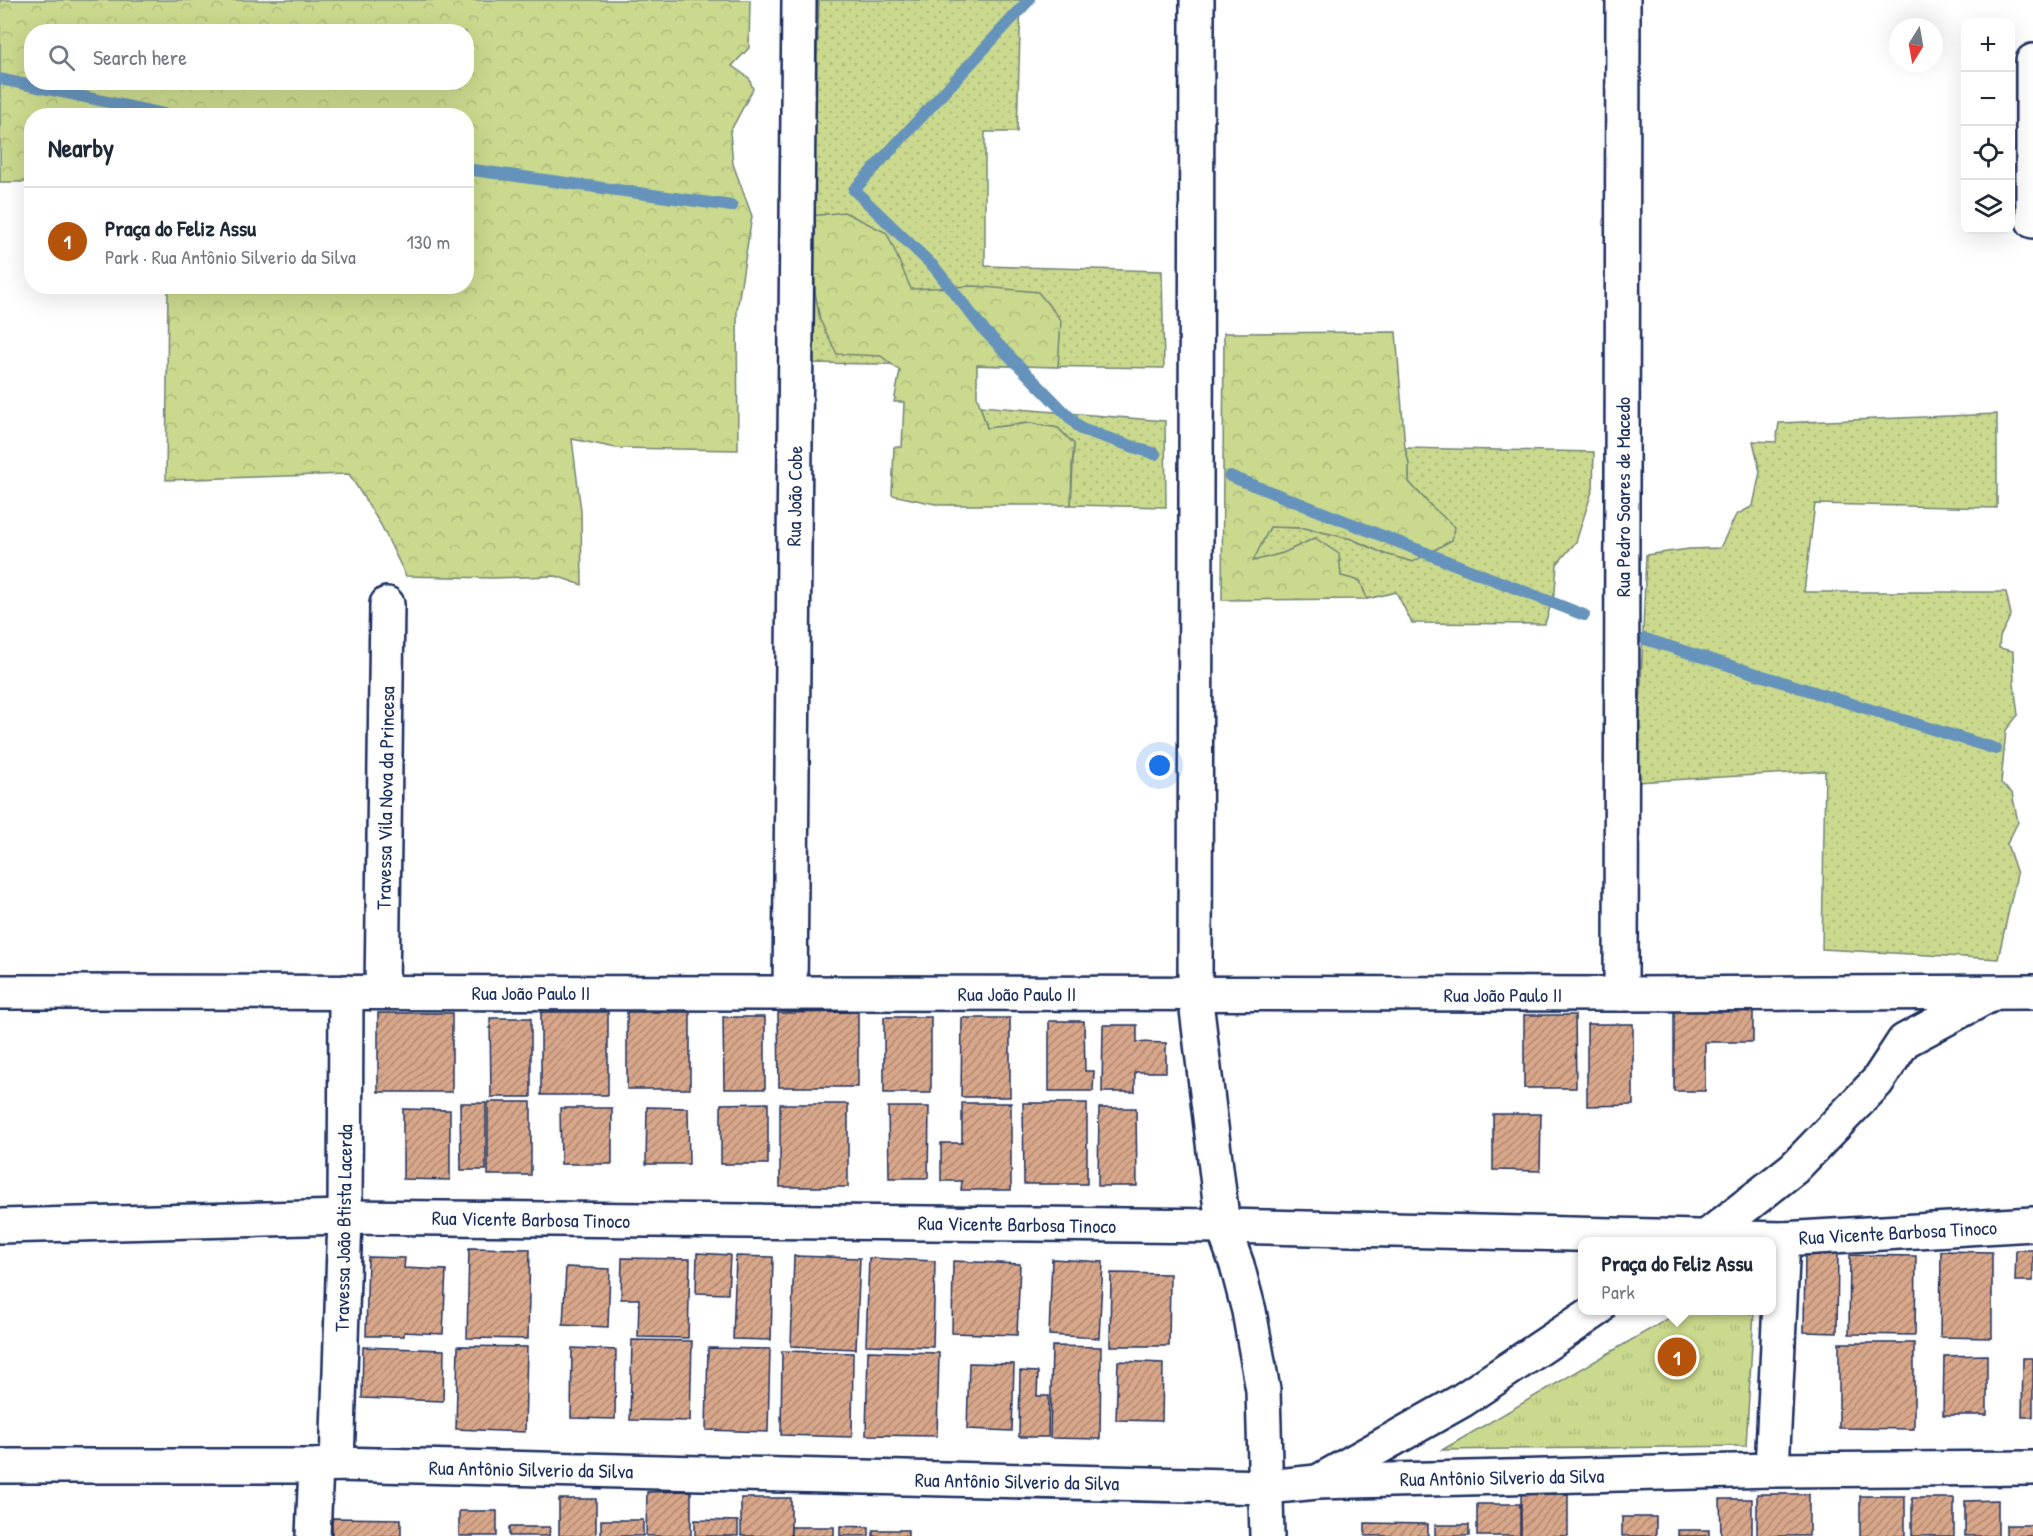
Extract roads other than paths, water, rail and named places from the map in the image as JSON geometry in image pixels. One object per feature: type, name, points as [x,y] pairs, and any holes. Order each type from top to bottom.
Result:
[{"type":"street","name":"Rua João Cobe","points":[[790,993],[799,0]]},
{"type":"street","points":[[1197,0],[1195,993],[1223,1226],[1237,1265],[1249,1311],[1263,1390],[1267,1536]]},
{"type":"street","name":"Rua Pedro Soares de Macedo","points":[[1621,994],[1623,0]]},
{"type":"street","points":[[2033,61],[2033,221]]},
{"type":"street","name":"Travessa Vila Nova da Princesa","points":[[382,992],[387,604]]},
{"type":"street","points":[[1706,1237],[1794,1168],[1877,1082],[1904,1041],[1997,991]]},
{"type":"street","name":"Rua João Paulo II","points":[[0,992],[1621,994],[2033,992]]},
{"type":"street","name":"Travessa João Btista Lacerda","points":[[313,1536],[327,1465],[345,1217],[346,992]]},
{"type":"street","name":"Rua Vicente Barbosa Tinoco","points":[[0,1226],[345,1217],[1223,1226],[1629,1237]]},
{"type":"street","name":"Rua Vicente Barbosa Tinoco","points":[[1776,1239],[2033,1224]]},
{"type":"street","points":[[1772,1470],[1783,1239]]},
{"type":"street","points":[[1317,1482],[1461,1401],[1591,1315]]},
{"type":"street","name":"Rua Antônio Silverio da Silva","points":[[0,1467],[327,1465],[1267,1488],[1317,1482],[1772,1470],[2033,1468]]},
{"type":"waterway","points":[[1029,0],[854,190],[935,268],[983,329],[1081,429],[1155,454]]},
{"type":"waterway","points":[[0,79],[24,84]]},
{"type":"waterway","points":[[52,90],[136,108]]},
{"type":"waterway","points":[[474,170],[732,206]]},
{"type":"waterway","points":[[1230,476],[1584,615]]},
{"type":"waterway","points":[[1645,639],[1996,749]]},
{"type":"place","name":"Praça do Feliz Assu","points":[[1677,1357]]}]
